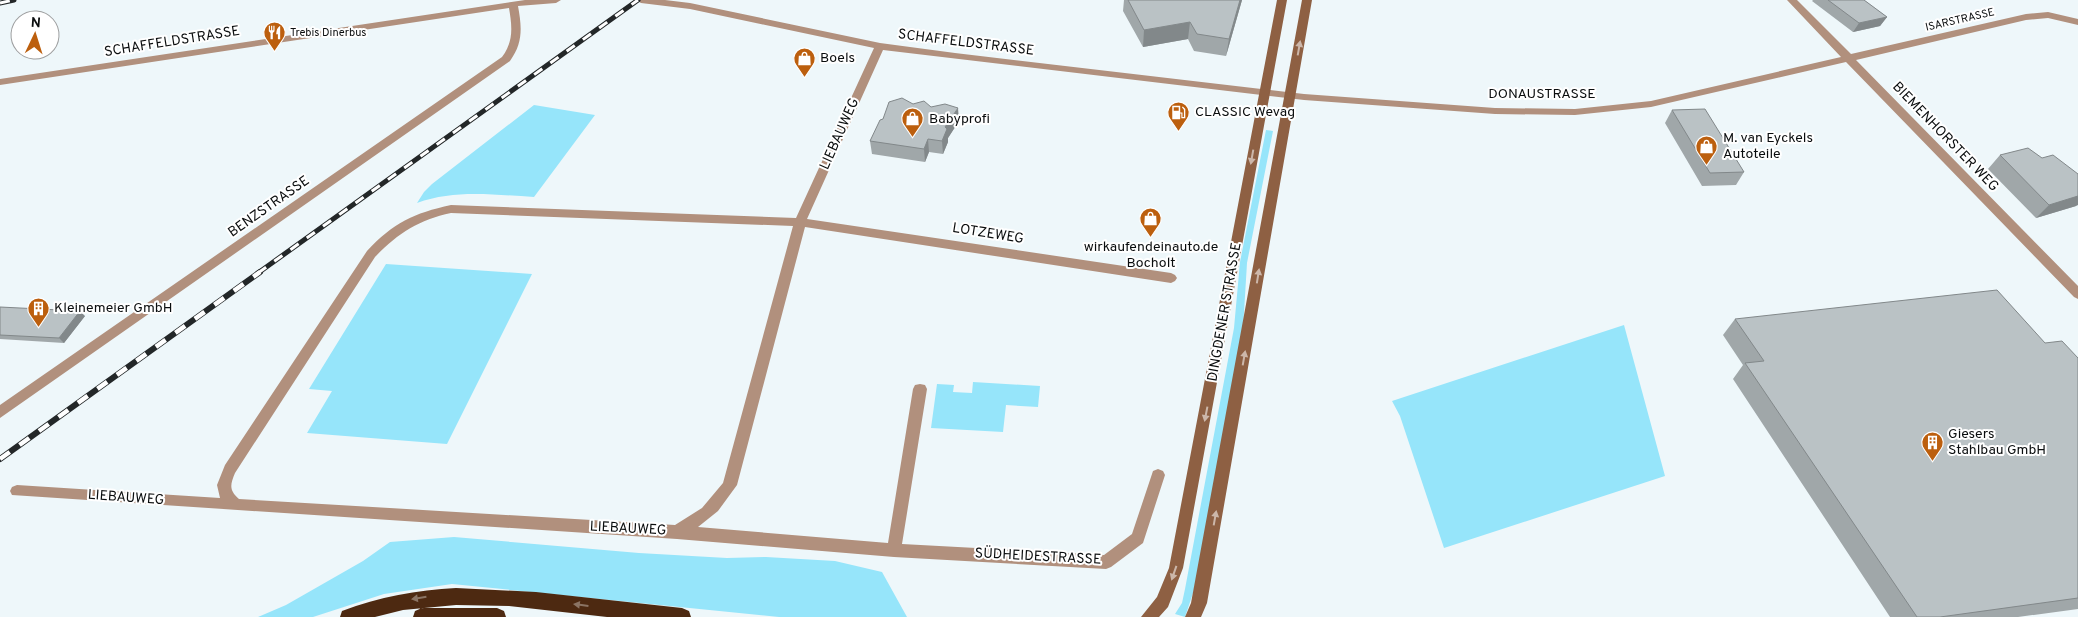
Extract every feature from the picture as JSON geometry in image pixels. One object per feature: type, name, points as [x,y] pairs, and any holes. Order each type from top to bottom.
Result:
[{"type":"highway","points":[[349,617],[399,602],[429,597],[468,595],[508,597],[682,617]]},
{"type":"highway","points":[[422,617],[498,617]]},
{"type":"main road","name":"DINGDENER STRASSE","points":[[1149,617],[1163,602],[1176,568],[1225,314],[1282,0]]},
{"type":"main road","name":"DINGDENER STRASSE","points":[[1194,617],[1199,603],[1307,0]]},
{"type":"street","name":"SCHAFFELDSTRASSE","points":[[0,82],[513,4],[556,0]]},
{"type":"street","name":"SCHAFFELDSTRASSE","points":[[641,0],[690,6],[880,46],[1290,96]]},
{"type":"street","name":"BIEMENHORSTER WEG","points":[[1792,0],[2078,294]]},
{"type":"street","name":"BENZSTRASSE","points":[[0,412],[506,59],[514,49],[517,40],[513,4]]},
{"type":"street","name":"ISARSTRASSE","points":[[1849,59],[2026,17],[2048,15],[2078,22]]},
{"type":"street","name":"LIEBAUWEG","points":[[17,491],[678,532],[703,517],[719,503],[730,486],[800,222],[880,46]]},
{"type":"street","name":"DONAUSTRASSE","points":[[1290,96],[1495,110],[1574,112],[1651,104],[1849,59]]},
{"type":"street","points":[[236,505],[225,496],[223,484],[230,469],[370,254],[389,234],[409,221],[432,212],[451,209],[800,222]]},
{"type":"street","name":"LOTZEWEG","points":[[800,222],[930,240],[1171,278]]},
{"type":"street","points":[[894,550],[920,389]]},
{"type":"street","name":"SÜDHEIDESTRASSE","points":[[678,532],[894,550],[1106,562],[1138,538],[1158,475]]},
{"type":"shaded area","points":[[534,105],[595,115],[534,197],[460,194],[417,203],[432,184]]},
{"type":"shaded area","points":[[1266,130],[1273,131],[1247,263],[1243,329],[1194,590],[1185,617],[1175,614],[1182,603],[1185,589],[1234,328],[1240,262]]},
{"type":"shaded area","points":[[386,264],[532,274],[447,444],[307,433],[332,391],[309,389]]},
{"type":"shaded area","points":[[1624,325],[1665,476],[1444,548],[1400,416],[1392,401]]},
{"type":"shaded area","points":[[973,382],[1040,386],[1038,407],[1006,405],[1003,432],[931,428],[937,384],[954,385],[953,392],[972,393]]},
{"type":"shaded area","points":[[454,537],[639,553],[835,561],[882,572],[907,617],[779,617],[452,584],[384,594],[313,617],[258,617],[286,605],[363,561],[390,542]]},
{"type":"building","points":[[1128,0],[1240,0],[1229,39],[1197,34],[1190,22],[1144,30]]},
{"type":"building","points":[[1828,0],[1864,0],[1887,17],[1859,23]]},
{"type":"building","name":"Babyprofi","points":[[902,98],[913,104],[924,101],[931,107],[945,104],[958,108],[945,127],[947,129],[942,141],[928,139],[924,149],[870,141],[880,120],[883,119],[889,102]]},
{"type":"building","points":[[1705,109],[1744,172],[1710,173],[1672,110]]},
{"type":"building","points":[[2028,148],[2042,158],[2053,155],[2078,174],[2078,196],[2049,205],[2000,155]]},
{"type":"building","name":"Giesers Stahlbau GmbH","points":[[1997,290],[2045,343],[2062,341],[2078,358],[2078,598],[1940,617],[1917,617],[1745,363],[1764,361],[1735,319]]},
{"type":"building","name":"Kleinemeier GmbH","points":[[0,307],[80,311],[59,338],[0,335]]},
{"type":"railway","points":[[0,3],[14,0]]},
{"type":"railway","points":[[258,273],[638,0]]},
{"type":"railway","points":[[0,459],[260,272]]},
{"type":"place","name":"Trebis Dinerbus","points":[[274,52]]},
{"type":"place","name":"Boels","points":[[804,77]]},
{"type":"place","name":"CLASSIC Wevag","points":[[1179,131]]},
{"type":"place","name":"Babyprofi","points":[[913,138]]},
{"type":"place","name":"M. van Eyckels Autoteile","points":[[1707,165]]},
{"type":"place","name":"wirkaufendeinauto.de Bocholt","points":[[1151,238]]},
{"type":"place","name":"Kleinemeier GmbH","points":[[38,327]]},
{"type":"place","name":"Giesers Stahlbau GmbH","points":[[1932,461]]}]
